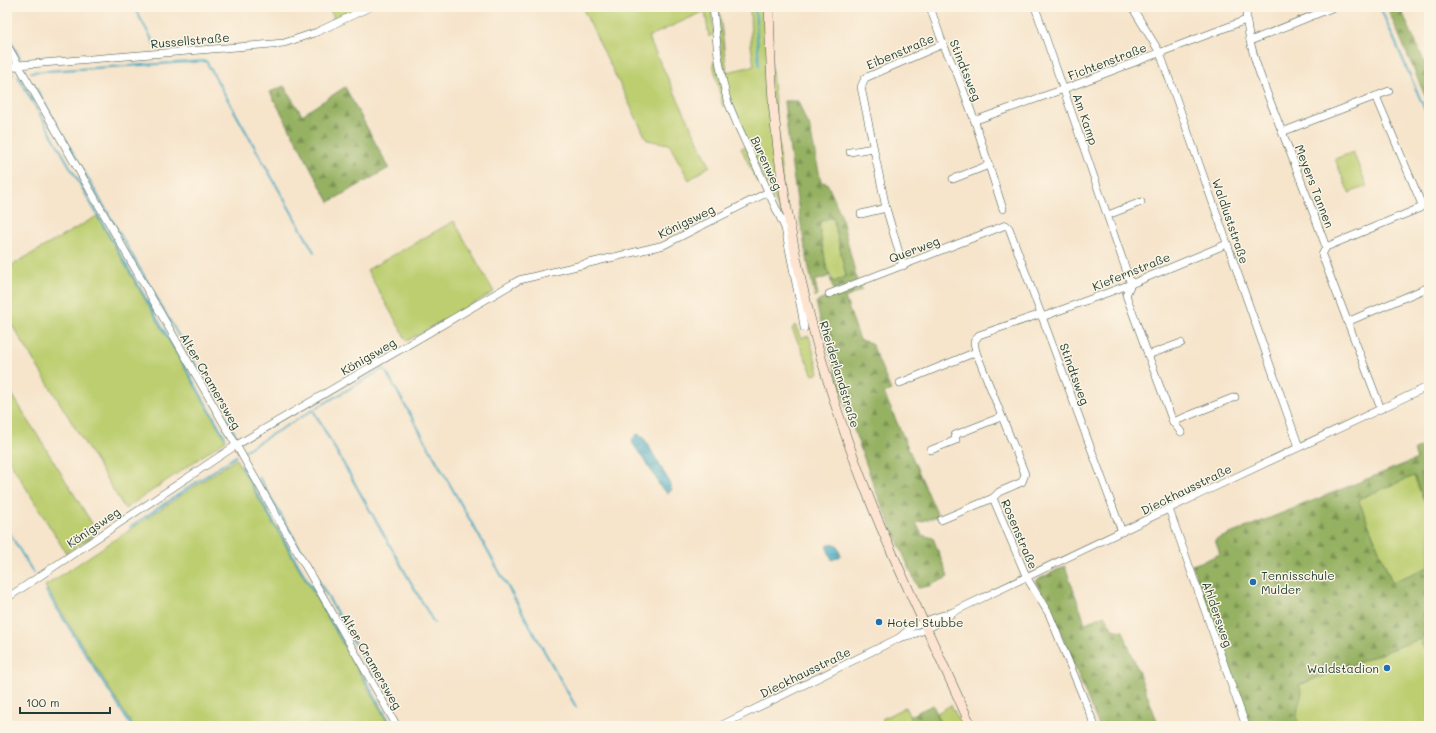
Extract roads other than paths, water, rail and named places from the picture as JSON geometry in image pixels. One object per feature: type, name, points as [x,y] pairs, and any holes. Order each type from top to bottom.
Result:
[{"type":"main road","name":"Rheiderlandstraße","points":[[769,7],[771,71],[776,128],[786,201],[797,261],[810,316],[830,388],[876,516],[971,726]]},
{"type":"street","name":"Russellstraße","points":[[7,70],[18,65],[284,43],[317,32],[370,7]]},
{"type":"street","name":"Burenweg","points":[[713,7],[719,62],[728,100],[737,124],[785,228],[804,328]]},
{"type":"street","name":"Stindtsweg","points":[[930,7],[943,44],[958,76],[974,119],[1003,209]]},
{"type":"street","name":"Am Kamp","points":[[1035,7],[1132,284],[1126,295],[1174,422],[1181,432]]},
{"type":"street","name":"Waldluststraße","points":[[1132,7],[1160,53],[1300,447]]},
{"type":"street","name":"Meyers Tannen","points":[[1246,7],[1246,20],[1250,41],[1263,81],[1326,247]]},
{"type":"street","points":[[1250,41],[1334,7]]},
{"type":"street","name":"Fichtenstraße","points":[[974,119],[979,119],[1064,89],[1246,20]]},
{"type":"street","name":"Eibenstraße","points":[[903,266],[886,208],[861,88],[865,78],[943,44]]},
{"type":"street","name":"Alter Cramersweg","points":[[7,45],[235,446],[397,726]]},
{"type":"street","name":"Meyers Tannen","points":[[1282,132],[1389,91]]},
{"type":"street","name":"Meyers Tannen","points":[[1376,96],[1425,204],[1420,208],[1326,247],[1322,255],[1381,409]]},
{"type":"street","points":[[850,152],[873,148]]},
{"type":"street","points":[[953,179],[989,165]]},
{"type":"street","name":"Königsweg","points":[[7,598],[235,446],[519,280],[664,246],[768,192]]},
{"type":"street","points":[[1108,215],[1140,202]]},
{"type":"street","points":[[861,214],[886,208]]},
{"type":"street","name":"Stindtsweg","points":[[1006,225],[1009,228],[1122,532]]},
{"type":"street","name":"Querweg","points":[[829,294],[1006,225]]},
{"type":"street","name":"Kiefernstraße","points":[[1042,316],[1132,284],[1227,244]]},
{"type":"street","points":[[1347,322],[1429,288]]},
{"type":"street","points":[[900,383],[976,352],[974,342],[979,335],[1042,316]]},
{"type":"street","points":[[1148,355],[1182,343]]},
{"type":"street","name":"Rosenstraße","points":[[941,520],[993,498],[999,492],[1022,482],[1024,474],[976,352]]},
{"type":"street","name":"Dieckhausstraße","points":[[720,726],[900,638],[913,626],[925,626],[1429,386]]},
{"type":"street","points":[[1174,422],[1235,397]]},
{"type":"street","points":[[931,450],[956,440],[955,435],[1001,417]]},
{"type":"street","name":"Rosenstraße","points":[[993,498],[1027,578],[1049,614],[1095,726]]},
{"type":"street","name":"Ahldersweg","points":[[1169,509],[1246,726]]},
{"type":"water","points":[[637,434],[643,436],[667,478],[672,490],[668,493],[660,487],[656,478],[633,444],[632,440]]},
{"type":"water","points":[[833,543],[838,547],[841,556],[832,560],[826,546]]},
{"type":"waterway","points":[[134,7],[155,45]]},
{"type":"waterway","points":[[755,7],[759,66]]},
{"type":"waterway","points":[[1380,7],[1429,119]]},
{"type":"waterway","points":[[7,36],[20,58]]},
{"type":"waterway","points":[[31,72],[206,61],[314,252]]},
{"type":"waterway","points":[[7,78],[13,74]]},
{"type":"waterway","points":[[18,76],[225,437]]},
{"type":"waterway","points":[[33,83],[238,439]]},
{"type":"waterway","points":[[313,410],[383,369],[385,370],[576,707]]},
{"type":"waterway","points":[[244,451],[313,410],[434,623]]},
{"type":"waterway","points":[[130,527],[236,456]]},
{"type":"waterway","points":[[241,466],[392,726]]},
{"type":"waterway","points":[[259,477],[402,726]]},
{"type":"waterway","points":[[7,529],[34,574]]},
{"type":"waterway","points":[[46,591],[131,726]]},
{"type":"place","name":"Tennisschule Mulder","points":[[1253,582]]},
{"type":"place","name":"Hotel Stubbe","points":[[879,622]]},
{"type":"place","name":"Waldstadion","points":[[1387,668]]}]
